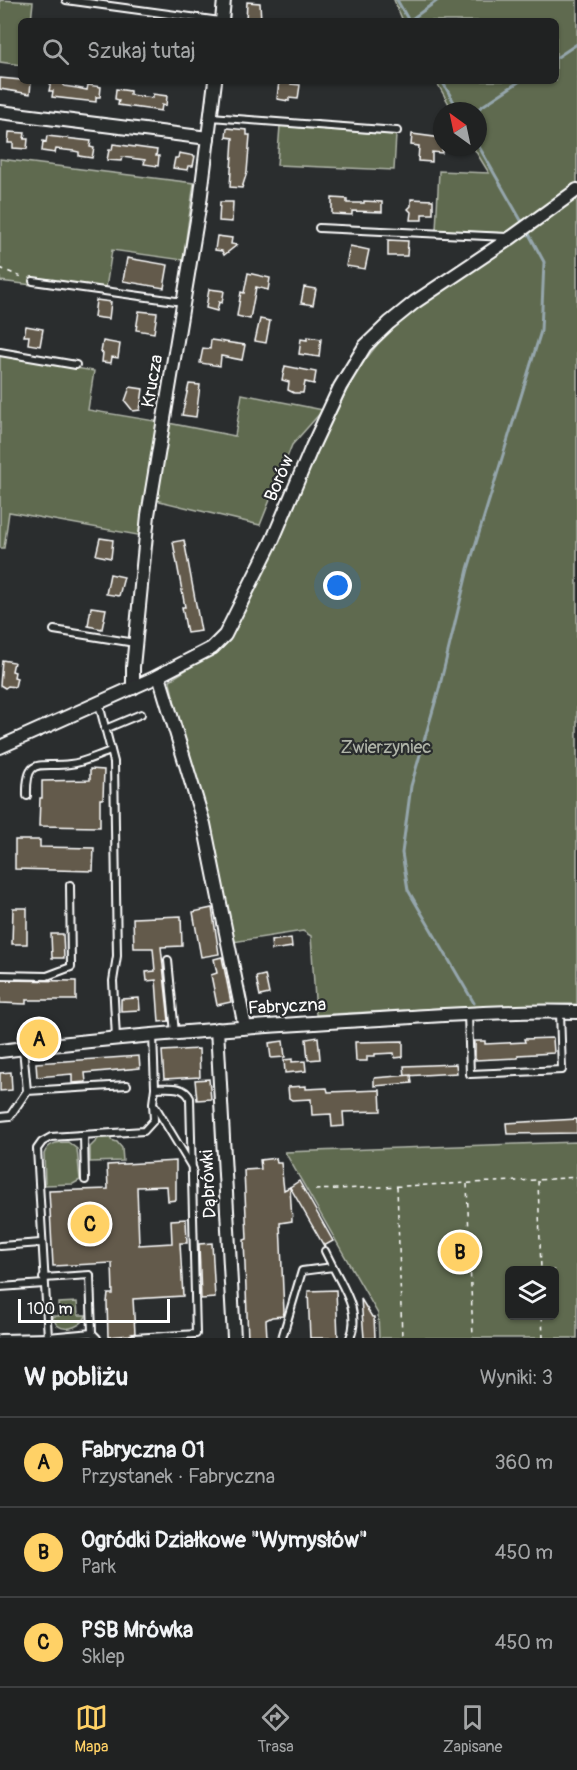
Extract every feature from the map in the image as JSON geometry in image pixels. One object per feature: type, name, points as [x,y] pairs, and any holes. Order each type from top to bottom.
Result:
[{"type":"street","points":[[221,18],[224,0]]},
{"type":"street","name":"Krucza","points":[[133,688],[135,643],[148,515],[200,202],[214,84]]},
{"type":"street","points":[[0,112],[208,138]]},
{"type":"street","name":"Borów","points":[[0,747],[159,676],[212,648],[225,635],[273,539],[340,387],[365,346],[388,323],[415,302],[577,190]]},
{"type":"street","points":[[159,676],[204,824],[245,1027]]},
{"type":"street","name":"Fabryczna","points":[[0,1051],[245,1027],[468,1014],[577,1012]]},
{"type":"street","name":"Dąbrówki","points":[[217,1029],[234,1338]]},
{"type":"lane","points":[[66,0],[199,18]]},
{"type":"lane","points":[[210,117],[397,131]]},
{"type":"lane","points":[[319,228],[512,237]]},
{"type":"lane","points":[[33,281],[183,302]]},
{"type":"lane","points":[[0,352],[76,365]]},
{"type":"lane","points":[[54,630],[135,643]]},
{"type":"lane","points":[[99,704],[114,762],[117,956],[113,981],[116,1038]]},
{"type":"lane","points":[[105,729],[141,714]]},
{"type":"lane","points":[[27,796],[26,777],[30,770],[38,764],[72,764],[111,751]]},
{"type":"lane","points":[[0,975],[47,976],[71,967],[70,885]]},
{"type":"lane","points":[[168,960],[175,1033]]},
{"type":"lane","points":[[468,1014],[470,1074],[562,1070],[560,1011]]},
{"type":"lane","points":[[48,1337],[37,1149],[42,1142],[51,1137],[144,1131],[154,1120],[153,1035]]},
{"type":"lane","points":[[0,1118],[10,1116],[27,1090],[23,1048]]},
{"type":"lane","points":[[27,1090],[127,1085]]},
{"type":"lane","points":[[134,1338],[196,1334],[191,1106],[188,1092],[175,1088],[155,1088]]},
{"type":"lane","points":[[153,1103],[194,1169]]},
{"type":"lane","points":[[84,1135],[85,1180]]},
{"type":"lane","points":[[0,1246],[41,1243]]},
{"type":"lane","points":[[325,1251],[353,1307],[350,1338]]},
{"type":"lane","points":[[282,1338],[302,1270],[333,1267]]},
{"type":"lane","points":[[0,1287],[90,1275],[95,1336],[0,1338]]},
{"type":"path","points":[[0,268],[33,281]]},
{"type":"path","points":[[315,1190],[577,1177]]},
{"type":"path","points":[[538,1180],[541,1266]]},
{"type":"path","points":[[467,1183],[474,1338]]},
{"type":"path","points":[[397,1185],[402,1338]]},
{"type":"path","points":[[542,1320],[543,1338]]},
{"type":"green space","points":[[0,0],[33,2],[31,18],[18,18],[18,65],[0,62]]},
{"type":"green space","name":"Zwierzyniec","points":[[394,0],[577,0],[577,1004],[316,1015],[311,936],[303,931],[233,942],[170,680],[224,646],[355,373],[387,332],[439,292],[517,226],[506,233],[436,230],[439,171],[489,173],[479,156],[487,156],[487,102],[448,102],[438,84],[559,84],[559,18],[402,18]]},
{"type":"green space","points":[[280,126],[396,135],[394,170],[277,165]]},
{"type":"green space","points":[[0,159],[194,183],[183,260],[112,250],[106,288],[34,278],[32,285],[0,281]]},
{"type":"green space","points":[[0,355],[94,371],[88,410],[161,422],[143,536],[9,512],[4,548],[0,548]]},
{"type":"green space","points":[[242,394],[323,410],[292,445],[260,525],[155,500],[168,423],[235,436]]},
{"type":"green space","points":[[99,1138],[111,1138],[117,1142],[122,1148],[123,1161],[90,1162],[90,1147]]},
{"type":"green space","points":[[68,1142],[77,1149],[80,1180],[73,1184],[45,1185],[44,1154],[46,1150],[53,1144]]},
{"type":"green space","points":[[577,1142],[577,1338],[379,1338],[378,1314],[285,1152]]},
{"type":"green space","points":[[77,1302],[78,1315],[86,1315],[85,1319],[79,1325],[70,1328],[57,1325],[52,1316],[59,1316],[58,1303]]},
{"type":"building","points":[[247,2],[260,3],[261,18],[246,18]]},
{"type":"building","points":[[0,78],[18,80],[18,84],[31,84],[30,94],[0,89]]},
{"type":"building","points":[[50,84],[64,84],[64,86],[87,90],[88,85],[101,87],[100,97],[96,97],[96,102],[52,97],[53,91],[49,91]]},
{"type":"building","points":[[279,84],[300,85],[298,99],[289,98],[289,101],[277,99]]},
{"type":"building","points":[[116,89],[130,91],[130,95],[153,98],[153,94],[167,96],[166,106],[162,105],[161,111],[118,105],[119,100],[115,99]]},
{"type":"building","points":[[227,128],[247,130],[247,135],[250,135],[247,172],[242,188],[230,187],[233,138],[226,137]]},
{"type":"building","points":[[9,132],[25,133],[24,139],[28,139],[27,149],[13,148],[13,143],[8,143]]},
{"type":"building","points":[[412,134],[433,137],[432,162],[418,161],[419,146],[411,145]]},
{"type":"building","points":[[47,136],[91,141],[90,147],[94,148],[92,158],[79,156],[79,152],[74,151],[56,149],[55,153],[42,151],[43,141],[46,142]]},
{"type":"building","points":[[113,144],[157,150],[158,166],[144,164],[145,160],[122,157],[121,161],[107,160]]},
{"type":"building","points":[[179,153],[195,156],[193,166],[188,166],[187,170],[173,168],[175,158],[178,158]]},
{"type":"building","points":[[332,198],[347,199],[347,203],[382,202],[382,212],[352,211],[352,215],[332,214]]},
{"type":"building","points":[[411,199],[433,200],[433,214],[422,214],[422,220],[410,220],[411,212],[408,209],[411,206]]},
{"type":"building","points":[[220,202],[233,202],[232,222],[219,221]]},
{"type":"building","points":[[217,236],[232,238],[231,244],[237,245],[224,255],[222,251],[215,250]]},
{"type":"building","points":[[388,240],[408,241],[407,256],[388,256]]},
{"type":"building","points":[[350,246],[369,250],[365,269],[346,266]]},
{"type":"building","points":[[127,258],[168,265],[164,288],[123,281]]},
{"type":"building","points":[[248,273],[270,278],[268,290],[256,287],[250,319],[237,316],[241,292],[244,293]]},
{"type":"building","points":[[304,287],[316,289],[313,305],[301,303]]},
{"type":"building","points":[[209,289],[224,291],[222,303],[219,302],[217,311],[206,308]]},
{"type":"building","points":[[96,300],[111,302],[109,319],[94,317]]},
{"type":"building","points":[[139,311],[157,313],[154,333],[136,330]]},
{"type":"building","points":[[260,319],[270,321],[266,343],[255,341]]},
{"type":"building","points":[[26,326],[43,329],[40,346],[28,344],[29,336],[24,336]]},
{"type":"building","points":[[307,337],[321,339],[319,357],[299,354],[301,339],[307,340]]},
{"type":"building","points":[[211,340],[245,345],[242,360],[221,356],[220,366],[200,363],[203,348],[210,349]]},
{"type":"building","points":[[103,341],[120,344],[118,358],[112,357],[111,363],[102,362]]},
{"type":"building","points":[[285,366],[316,372],[314,384],[305,382],[303,393],[288,390],[289,382],[282,380]]},
{"type":"building","points":[[189,384],[200,385],[196,417],[182,415]]},
{"type":"building","points":[[130,387],[143,389],[140,410],[133,411],[125,401]]},
{"type":"building","points":[[100,538],[113,540],[111,558],[96,555]]},
{"type":"building","points":[[184,540],[201,631],[187,633],[182,607],[185,607],[173,542]]},
{"type":"building","points":[[110,574],[124,577],[119,596],[106,594]]},
{"type":"building","points":[[91,607],[106,609],[102,629],[88,626]]},
{"type":"building","points":[[2,660],[14,662],[12,671],[15,672],[14,677],[17,678],[15,687],[5,688],[0,685]]},
{"type":"building","points":[[90,769],[104,770],[103,799],[100,799],[100,827],[39,826],[42,781],[90,780]]},
{"type":"building","points":[[15,840],[40,840],[40,847],[94,848],[93,871],[15,869]]},
{"type":"building","points":[[13,908],[27,908],[27,944],[12,944]]},
{"type":"building","points":[[212,908],[219,954],[201,957],[193,912]]},
{"type":"building","points":[[181,916],[182,946],[161,947],[169,1021],[159,1022],[156,980],[147,981],[146,972],[155,971],[153,948],[134,948],[133,918]]},
{"type":"building","points":[[51,934],[63,934],[64,958],[52,958]]},
{"type":"building","points":[[291,938],[292,947],[272,950],[271,941]]},
{"type":"building","points":[[222,957],[231,1002],[217,1005],[211,975],[217,973],[214,959]]},
{"type":"building","points":[[265,975],[269,994],[260,996],[256,977]]},
{"type":"building","points":[[0,980],[76,981],[76,1000],[26,1000],[26,1004],[0,1003]]},
{"type":"building","points":[[139,998],[140,1010],[121,1011],[121,999]]},
{"type":"building","points":[[318,1037],[320,1059],[308,1060],[306,1039]]},
{"type":"building","points":[[553,1038],[554,1053],[518,1055],[518,1058],[475,1060],[475,1041],[485,1041],[485,1044]]},
{"type":"building","points":[[283,1041],[285,1057],[271,1058],[269,1043]]},
{"type":"building","points":[[403,1041],[403,1057],[395,1058],[394,1053],[375,1054],[375,1056],[367,1056],[367,1061],[356,1061],[355,1042]]},
{"type":"building","points":[[199,1049],[200,1077],[164,1079],[162,1051]]},
{"type":"building","points":[[139,1056],[140,1068],[85,1073],[86,1082],[72,1083],[72,1074],[37,1077],[36,1063]]},
{"type":"building","points":[[292,1059],[292,1062],[305,1061],[306,1071],[285,1073],[284,1060]]},
{"type":"building","points":[[456,1064],[457,1073],[405,1076],[404,1066]]},
{"type":"building","points":[[11,1072],[12,1090],[0,1091],[0,1073]]},
{"type":"building","points":[[411,1075],[412,1083],[374,1086],[374,1078]]},
{"type":"building","points":[[209,1079],[211,1099],[197,1100],[195,1080]]},
{"type":"building","points":[[306,1086],[306,1089],[327,1088],[328,1092],[380,1090],[381,1111],[343,1112],[344,1126],[332,1127],[331,1114],[312,1115],[311,1099],[292,1100],[289,1098],[288,1087]]},
{"type":"building","points":[[577,1119],[577,1133],[507,1134],[506,1123]]},
{"type":"building","points":[[276,1158],[277,1163],[281,1163],[284,1190],[290,1187],[292,1221],[280,1223],[284,1312],[283,1316],[266,1320],[267,1338],[248,1338],[244,1170],[261,1169],[260,1160]]},
{"type":"building","points":[[176,1161],[176,1200],[168,1201],[167,1186],[137,1187],[139,1245],[172,1243],[171,1220],[186,1219],[187,1243],[180,1243],[183,1296],[133,1299],[135,1333],[108,1337],[107,1302],[108,1294],[113,1294],[112,1263],[53,1266],[49,1191],[108,1189],[107,1165]]},
{"type":"building","points":[[299,1181],[333,1241],[324,1246],[290,1187]]},
{"type":"building","points":[[212,1243],[215,1298],[201,1299],[199,1244]]},
{"type":"building","points":[[336,1290],[338,1338],[310,1338],[308,1291]]},
{"type":"building","points":[[361,1299],[374,1317],[375,1338],[364,1338]]},
{"type":"waterway","points":[[397,0],[407,18]]},
{"type":"waterway","points":[[413,18],[438,0]]},
{"type":"waterway","points":[[559,56],[577,44]]},
{"type":"waterway","points":[[444,84],[454,102]]},
{"type":"waterway","points":[[487,103],[516,84]]},
{"type":"waterway","points":[[484,156],[522,222]]},
{"type":"waterway","points":[[474,1003],[408,890],[402,853],[411,786],[439,689],[468,569],[541,331],[544,262],[529,234]]},
{"type":"place","name":"Fabryczna 01","points":[[39,1039]]},
{"type":"place","name":"PSB Mrówka","points":[[90,1224]]},
{"type":"place","name":"Ogródki Działkowe \"Wymysłów\"","points":[[460,1252]]}]
